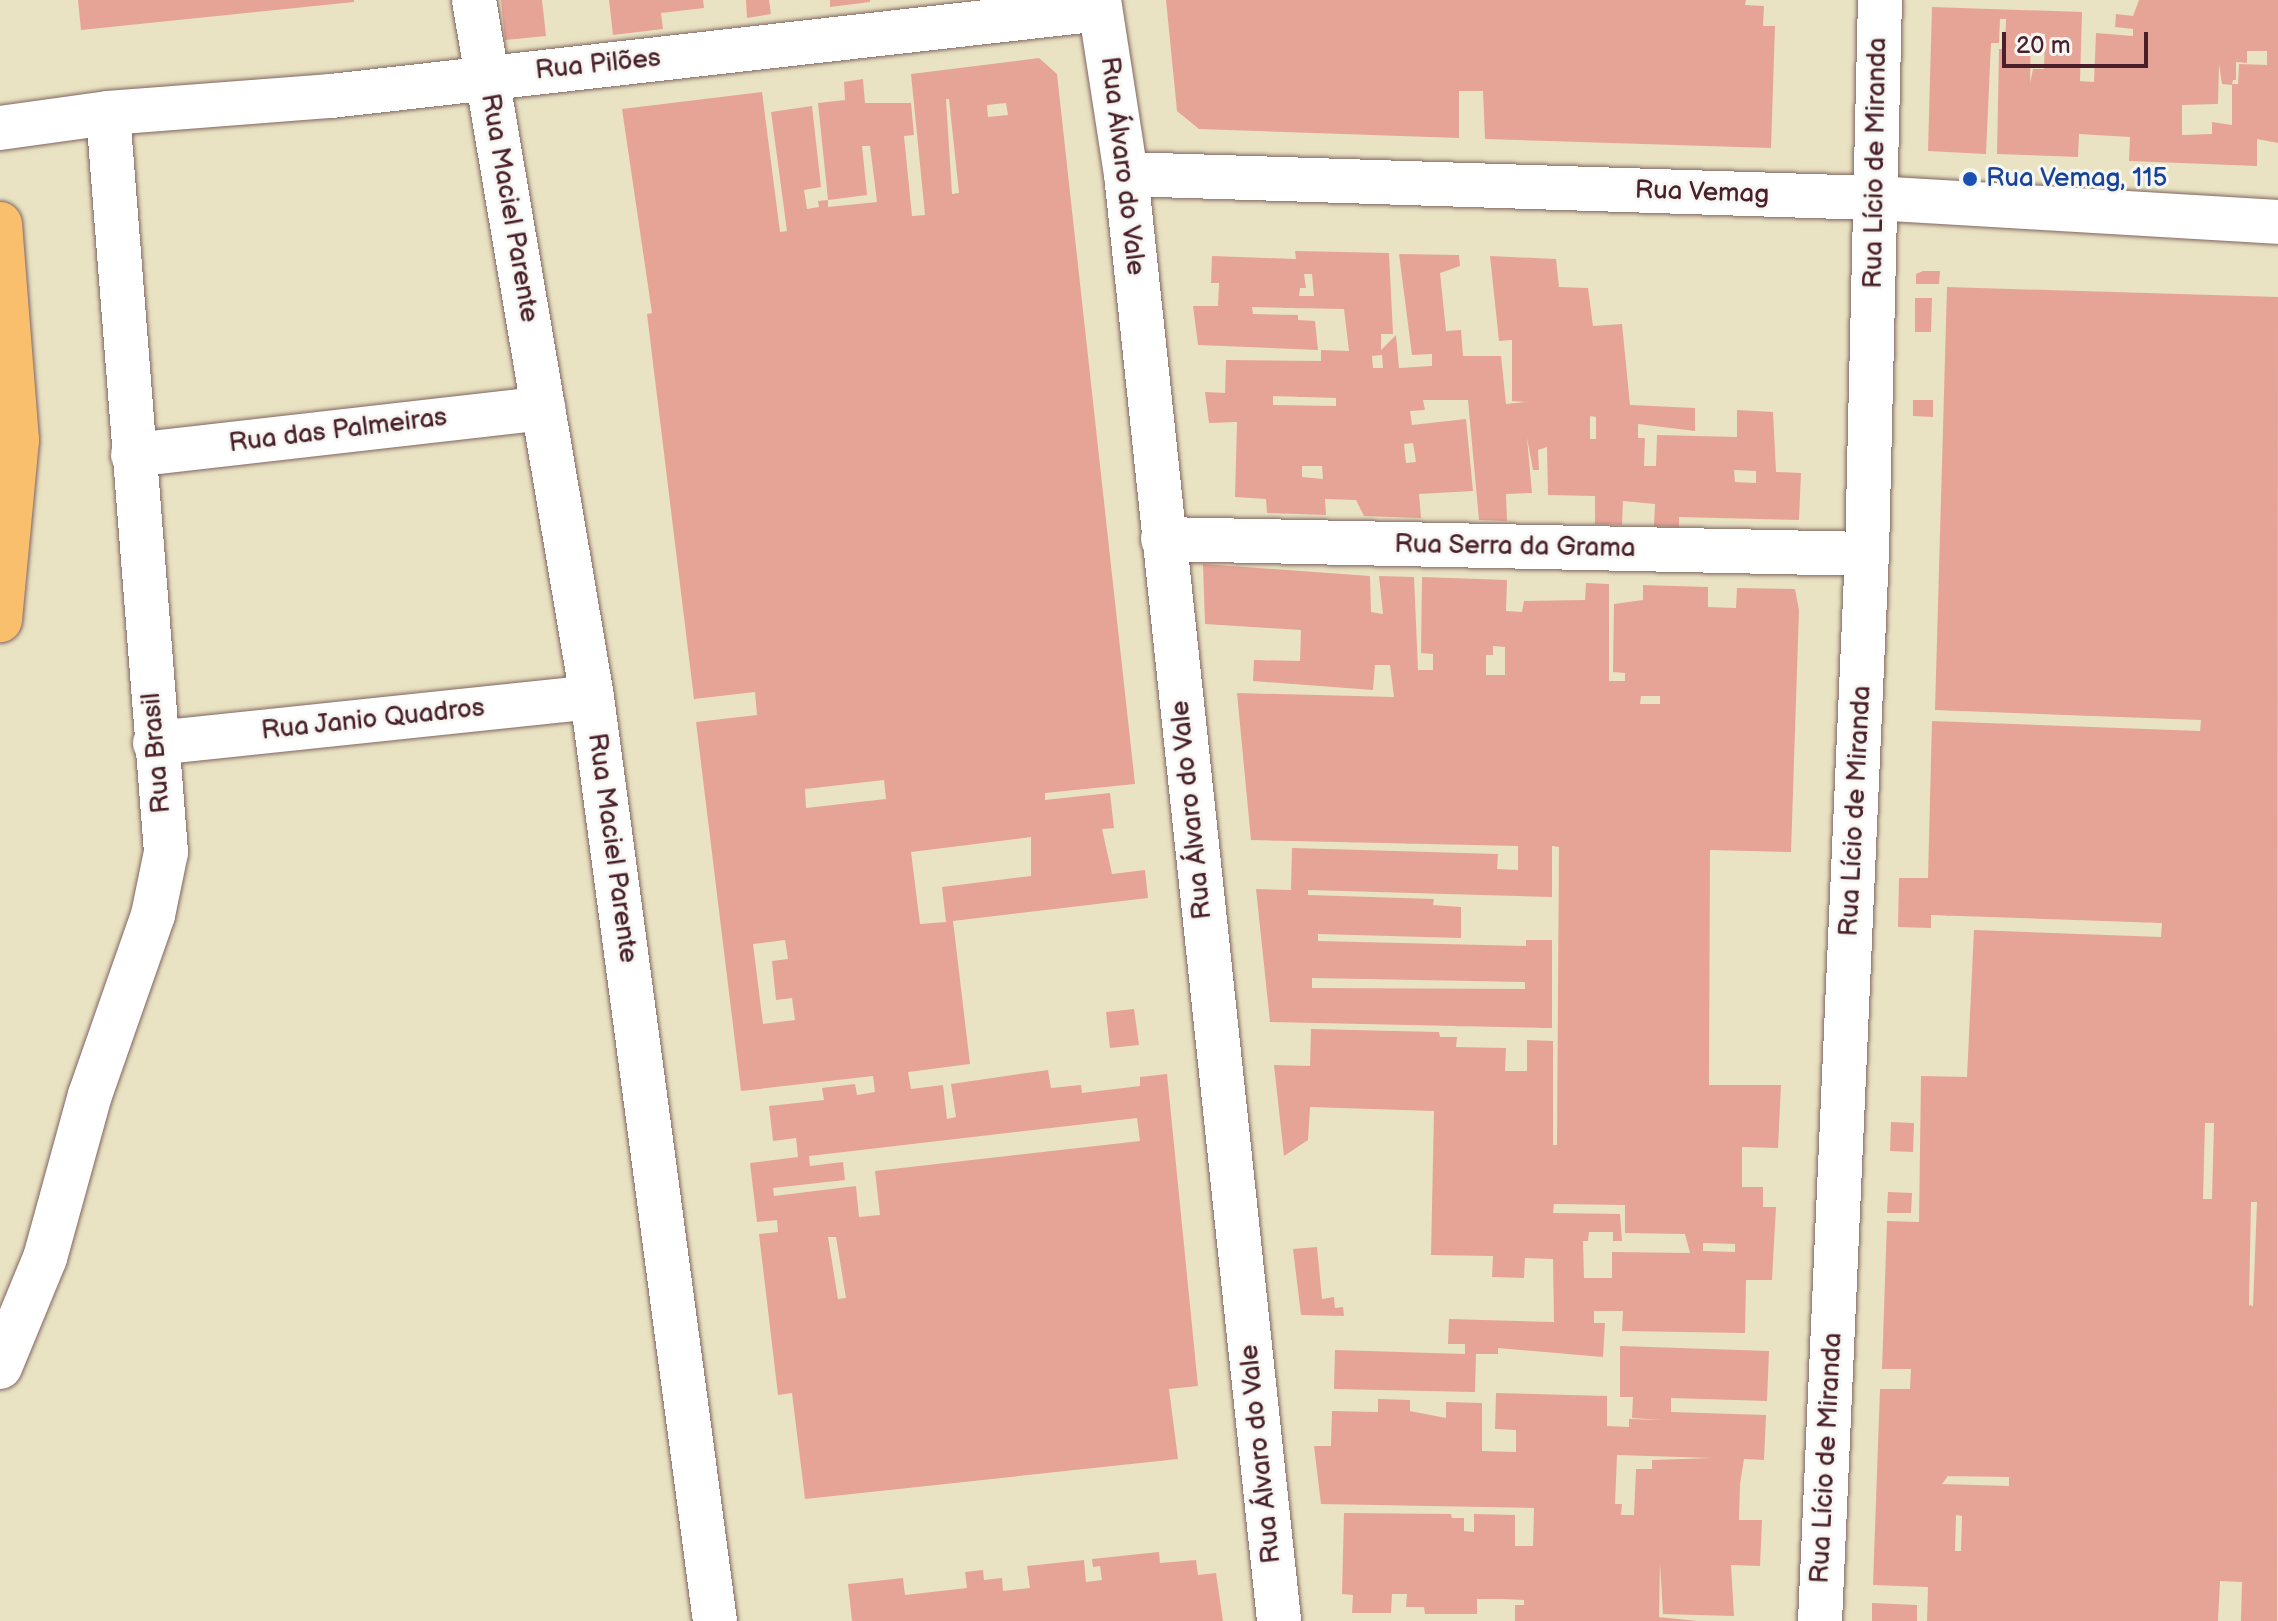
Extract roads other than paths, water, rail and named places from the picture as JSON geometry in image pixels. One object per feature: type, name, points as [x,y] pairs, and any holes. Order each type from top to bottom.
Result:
[{"type":"main road","points":[[0,224],[17,440],[0,620]]},
{"type":"street","name":"Rua Maciel Parente","points":[[474,0],[592,697],[715,1621]]},
{"type":"street","name":"Rua Lício de Miranda","points":[[1820,1621],[1867,554],[1880,0]]},
{"type":"street","name":"Rua Pilões","points":[[0,128],[108,113],[487,78],[1100,4]]},
{"type":"street","name":"Rua Álvaro do Vale","points":[[1100,4],[1126,174],[1279,1621]]},
{"type":"street","name":"Rua Brasil","points":[[0,1367],[45,1258],[90,1095],[153,915],[166,852],[155,743],[108,113]]},
{"type":"street","name":"Rua Vemag","points":[[1126,174],[1875,198],[2278,222]]},
{"type":"street","name":"Rua das Palmeiras","points":[[133,455],[543,408]]},
{"type":"street","name":"Rua Serra da Grama","points":[[1163,539],[1867,554]]},
{"type":"street","name":"Rua Janio Quadros","points":[[155,743],[592,697]]},
{"type":"place","name":"Rua Vemag, 115","points":[[1970,179]]}]
